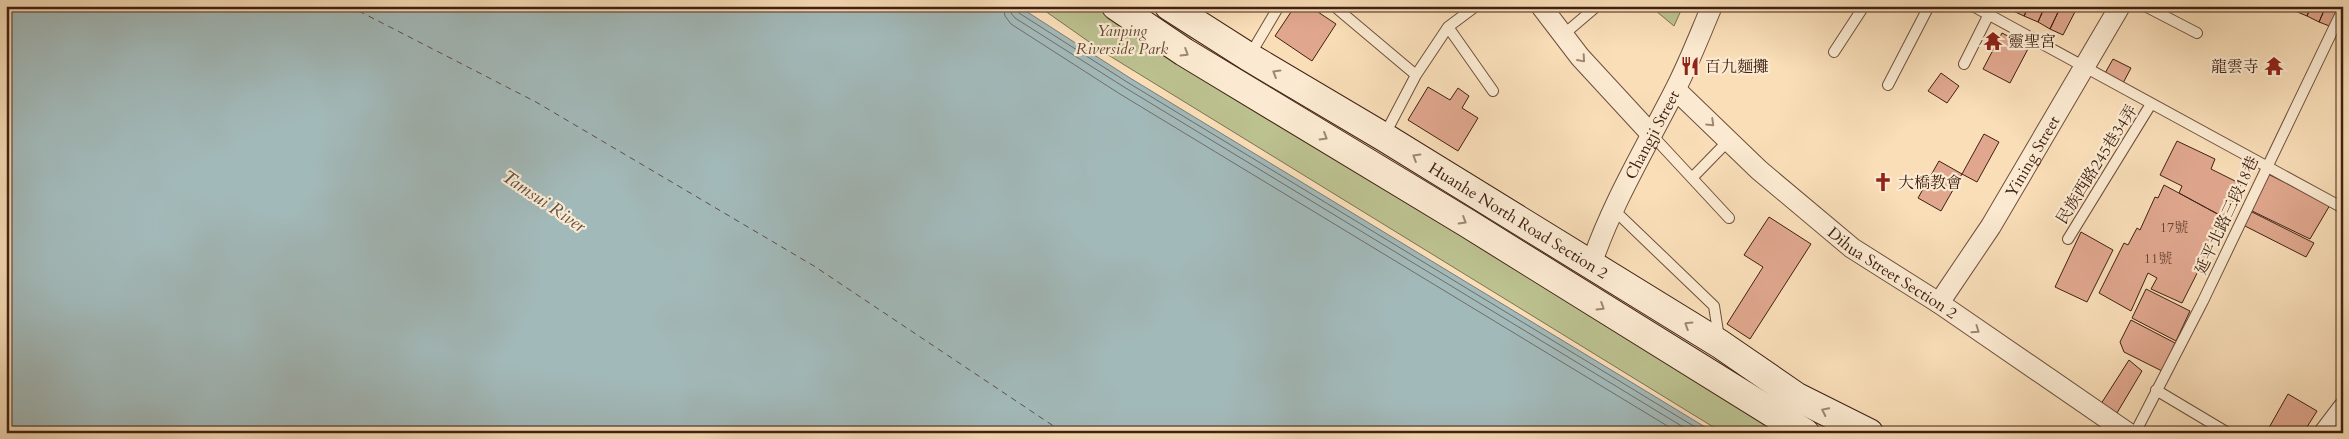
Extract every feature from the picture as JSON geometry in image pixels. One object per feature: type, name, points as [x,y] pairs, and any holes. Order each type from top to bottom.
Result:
[{"type":"main road","name":"Huanhe North Road Section 2","points":[[1116,6],[1184,52],[1458,218],[1804,433]]},
{"type":"main road","name":"Huanhe North Road Section 2","points":[[1169,6],[1249,57],[1384,137],[1720,344],[1797,397],[1869,433]]},
{"type":"street","points":[[1541,6],[1580,58],[1651,134]]},
{"type":"street","name":"Changji Street","points":[[1591,265],[1614,210],[1651,134],[1676,90],[1712,6]]},
{"type":"street","name":"Yining Street","points":[[1939,303],[1991,226],[2086,68],[2120,6]]},
{"type":"street","name":"Dihua Street Section 2","points":[[1676,90],[1759,170],[1852,248],[1939,303],[2128,433]]},
{"type":"street","points":[[2324,433],[2343,408]]},
{"type":"lane","points":[[1249,57],[1278,6]]},
{"type":"lane","points":[[1334,6],[1416,75]]},
{"type":"lane","points":[[1384,137],[1416,75],[1448,27],[1476,6]]},
{"type":"lane","points":[[1563,35],[1597,6]]},
{"type":"lane","points":[[1834,52],[1864,6]]},
{"type":"lane","points":[[1888,85],[1929,6]]},
{"type":"lane","points":[[1973,6],[1991,10],[2086,68],[2266,168],[2343,208]]},
{"type":"lane","points":[[2145,6],[2197,33]]},
{"type":"lane","name":"延平北路三段18巷","points":[[2135,433],[2202,301],[2343,9]]},
{"type":"lane","points":[[1964,64],[1991,10]]},
{"type":"lane","points":[[1448,27],[1493,91]]},
{"type":"lane","name":"民族西路245巷34弄","points":[[2068,239],[2151,104]]},
{"type":"lane","points":[[1651,134],[1729,218]]},
{"type":"lane","points":[[1692,178],[1729,140]]},
{"type":"lane","points":[[1614,210],[1714,306],[1720,344]]},
{"type":"lane","points":[[2156,390],[2228,433]]},
{"type":"green space","name":"Yanping Riverside Park","points":[[1038,6],[1110,6],[1791,433],[1723,433],[1105,53]]},
{"type":"green space","points":[[1650,6],[1683,6],[1674,26]]},
{"type":"water","name":"Tamsui River","points":[[6,6],[1018,6],[1130,78],[1715,433],[6,433]]},
{"type":"building","points":[[1295,6],[1309,6],[1336,24],[1312,61],[1275,36]]},
{"type":"building","points":[[2013,6],[2029,6],[2024,16],[2011,10]]},
{"type":"building","points":[[2029,6],[2045,6],[2038,22],[2024,16]]},
{"type":"building","points":[[2045,6],[2061,6],[2050,29],[2038,22]]},
{"type":"building","points":[[2061,6],[2078,6],[2063,35],[2050,29]]},
{"type":"building","points":[[2297,6],[2311,6],[2307,16],[2295,11]]},
{"type":"building","points":[[2311,6],[2326,6],[2319,22],[2307,16]]},
{"type":"building","points":[[2326,6],[2341,6],[2332,27],[2319,22]]},
{"type":"building","points":[[2002,33],[2029,47],[2010,83],[1983,69]]},
{"type":"building","points":[[2113,59],[2131,68],[2122,85],[2104,75]]},
{"type":"building","points":[[1941,73],[1959,86],[1947,103],[1928,91]]},
{"type":"building","points":[[1428,87],[1450,100],[1458,88],[1469,96],[1462,108],[1478,118],[1458,151],[1408,120]]},
{"type":"building","points":[[1984,134],[1999,142],[1977,182],[1962,174]]},
{"type":"building","points":[[2177,141],[2215,159],[2211,169],[2241,184],[2225,218],[2179,193],[2182,186],[2160,175]]},
{"type":"building","points":[[1939,161],[1962,174],[1941,211],[1918,198]]},
{"type":"building","points":[[2268,174],[2330,205],[2310,239],[2250,210]]},
{"type":"building","points":[[2164,185],[2225,218],[2182,303],[2151,289],[2157,278],[2148,273],[2131,311],[2099,293],[2124,243],[2128,245],[2137,228],[2140,230],[2155,197],[2158,198]]},
{"type":"building","points":[[2250,211],[2314,243],[2306,257],[2243,225]]},
{"type":"building","points":[[1769,217],[1811,244],[1750,339],[1727,324],[1763,267],[1744,255]]},
{"type":"building","points":[[2081,232],[2113,250],[2087,302],[2055,287]]},
{"type":"building","points":[[2146,289],[2190,311],[2176,341],[2132,318]]},
{"type":"building","points":[[2131,320],[2175,343],[2162,371],[2124,352],[2120,342]]},
{"type":"building","points":[[2129,360],[2142,371],[2114,418],[2099,407]]},
{"type":"building","points":[[2288,394],[2317,411],[2304,433],[2266,433]]},
{"type":"ferry route","points":[[349,6],[536,102],[814,266],[1064,433]]},
{"type":"place","name":"靈聖宮","points":[[1993,41]]},
{"type":"place","name":"百九麵攤","points":[[1690,66]]},
{"type":"place","name":"龍雲寺","points":[[2274,66]]},
{"type":"place","name":"大橋教會","points":[[1883,182]]}]
